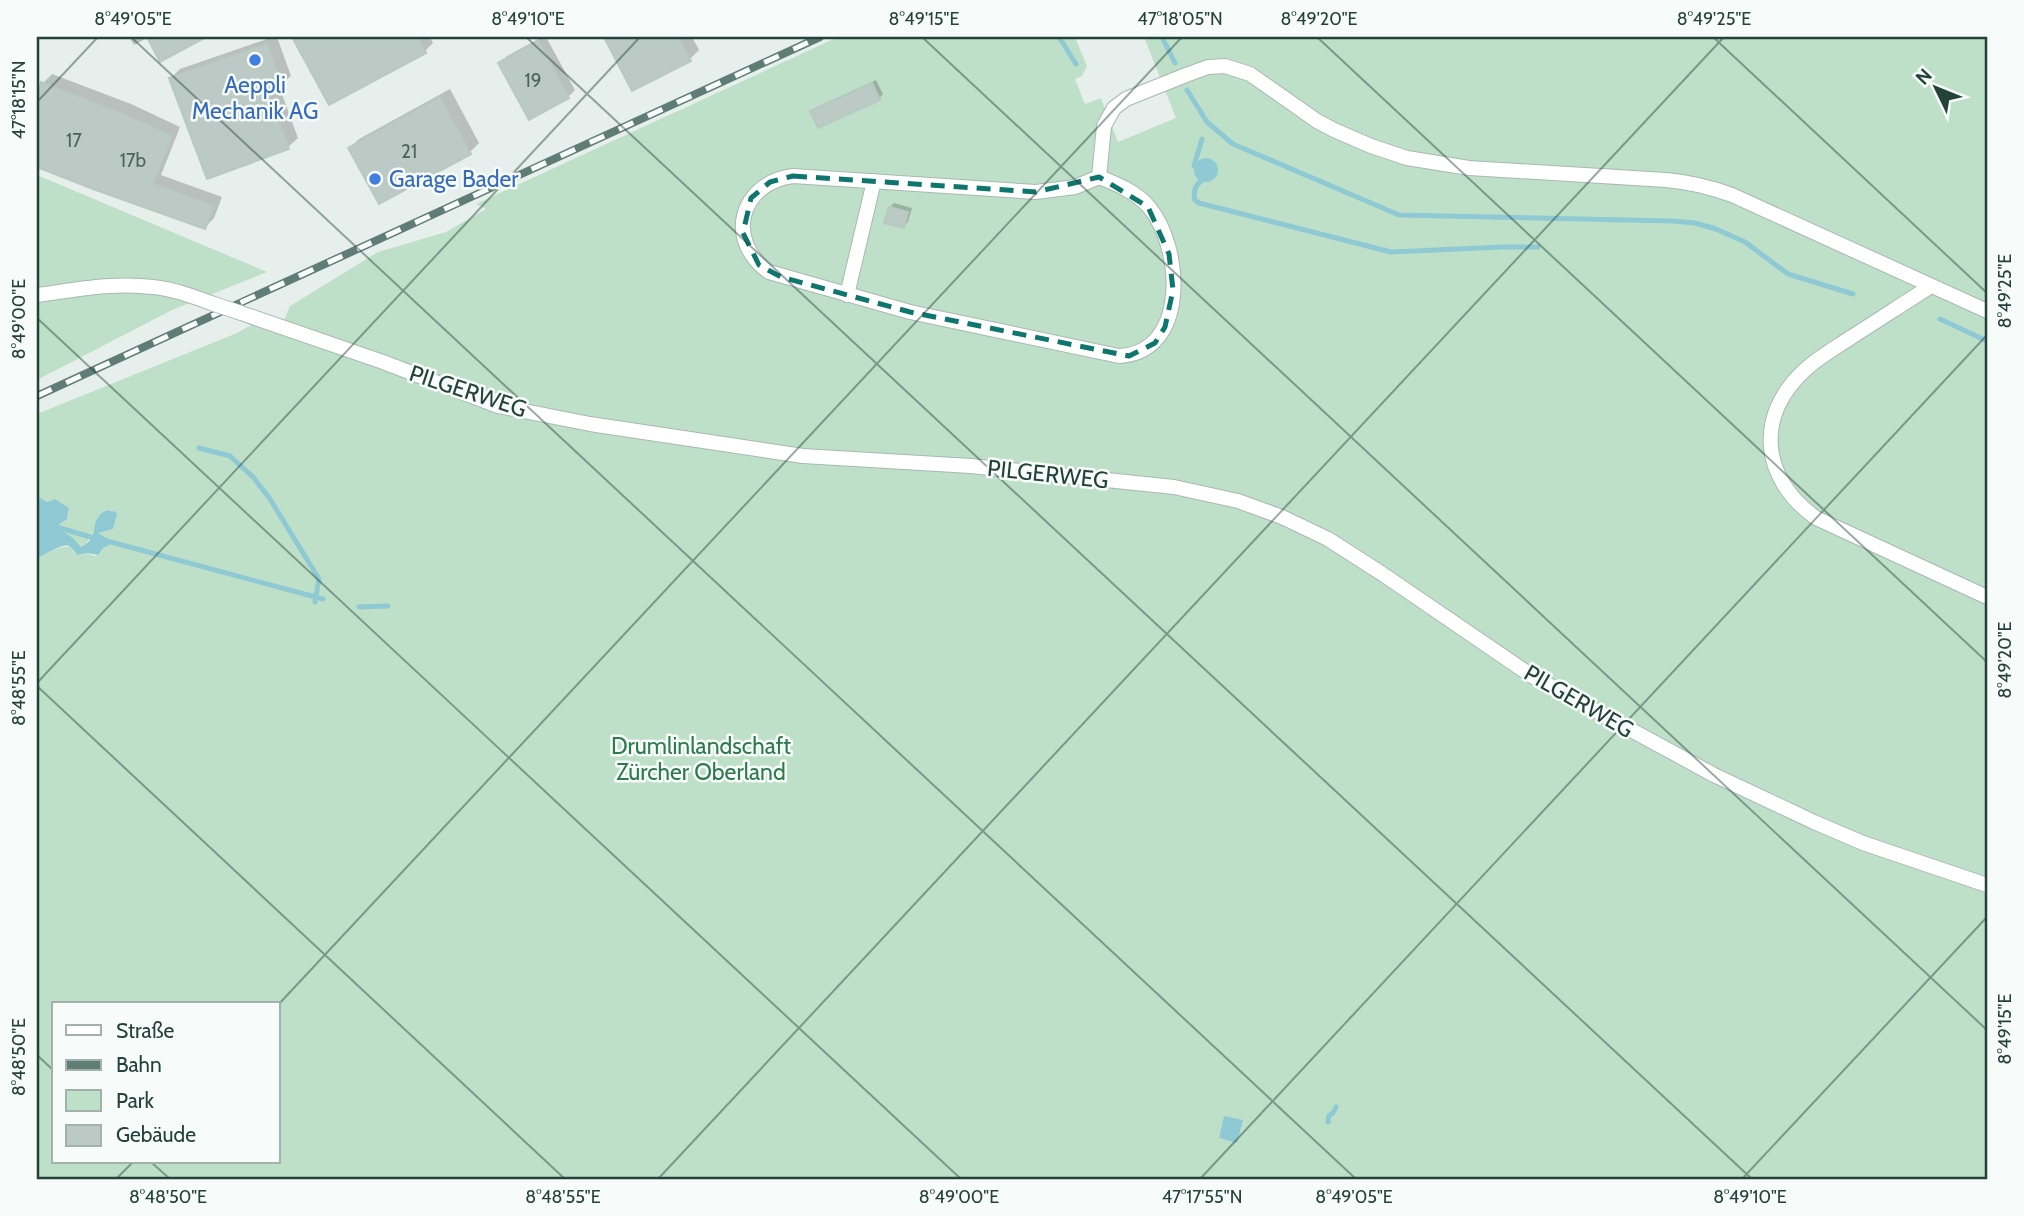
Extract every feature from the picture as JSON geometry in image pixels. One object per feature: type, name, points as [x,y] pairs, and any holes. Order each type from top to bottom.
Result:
[{"type":"street","points":[[1099,177],[1104,126],[1114,108],[1126,99],[1186,75],[1225,66],[1250,74],[1325,126],[1350,138],[1427,162],[1469,168],[1666,180],[1702,185],[1732,195],[1987,311]]},
{"type":"street","points":[[806,176],[1036,192],[1075,187],[1099,177],[1128,190],[1148,207],[1163,232],[1170,254],[1173,290],[1168,318],[1155,343],[1129,356],[1107,355],[951,322],[781,277],[759,265],[746,245],[743,221],[751,198],[760,189],[781,178],[806,176]]},
{"type":"street","points":[[847,295],[874,181]]},
{"type":"street","name":"PILGERWEG","points":[[37,295],[106,286],[140,286],[176,291],[383,362],[479,400],[507,408],[629,431],[803,456],[971,466],[1174,488],[1223,497],[1253,506],[1328,539],[1532,676],[1714,775],[1863,843],[1987,885]]},
{"type":"street","points":[[1931,286],[1816,360],[1797,377],[1777,408],[1771,429],[1770,452],[1775,471],[1785,488],[1816,518],[1987,597]]},
{"type":"highlighted area","points":[[793,176],[1036,192],[1099,177],[1148,207],[1169,254],[1173,290],[1165,327],[1155,343],[1129,356],[910,312],[781,277],[759,265],[743,233],[751,198],[770,182]]},
{"type":"green space","name":"Drumlinlandschaft Zürcher Oberland","points":[[838,37],[1075,37],[1087,66],[1082,76],[1075,79],[1085,104],[1101,98],[1118,142],[1176,118],[1144,37],[1987,37],[1987,1179],[37,1179],[37,558],[62,547],[71,547],[78,555],[100,555],[103,548],[109,545],[109,540],[98,532],[113,529],[117,515],[111,510],[104,511],[83,547],[60,531],[58,525],[67,519],[69,508],[55,499],[47,502],[37,496],[37,414],[237,333],[262,319],[284,320],[290,306],[378,252],[446,232],[486,209],[476,204]]},
{"type":"green space","points":[[37,175],[267,272],[172,310],[37,380]]},
{"type":"water","points":[[1206,158],[1215,161],[1218,170],[1215,179],[1206,182],[1197,179],[1194,170],[1197,161]]},
{"type":"water","points":[[37,496],[47,502],[55,499],[69,508],[67,519],[58,525],[58,528],[81,547],[91,538],[97,518],[101,514],[107,510],[116,512],[113,529],[98,533],[110,540],[109,545],[103,548],[99,555],[77,555],[66,546],[37,558]]},
{"type":"water","points":[[1224,1116],[1243,1120],[1237,1143],[1219,1138]]},
{"type":"building","points":[[147,37],[206,37],[160,62]]},
{"type":"building","points":[[292,37],[417,37],[426,53],[329,105]]},
{"type":"building","points":[[604,37],[678,37],[691,61],[632,91]]},
{"type":"building","points":[[538,41],[569,98],[529,120],[498,63]]},
{"type":"building","points":[[267,44],[282,87],[268,92],[289,149],[207,179],[169,78]]},
{"type":"building","points":[[41,82],[172,136],[153,184],[214,206],[205,229],[37,167],[37,96]]},
{"type":"building","points":[[872,83],[880,100],[818,128],[810,111]]},
{"type":"building","points":[[440,97],[471,154],[379,204],[348,148]]},
{"type":"building","points":[[889,207],[908,212],[904,228],[884,223]]},
{"type":"waterway","points":[[1059,37],[1076,64]]},
{"type":"waterway","points":[[1162,37],[1175,63]]},
{"type":"waterway","points":[[1187,90],[1207,122],[1233,144],[1399,215],[1695,223],[1745,242],[1788,274],[1853,294]]},
{"type":"waterway","points":[[1194,166],[1202,139]]},
{"type":"waterway","points":[[1201,181],[1194,192],[1195,200],[1199,203],[1391,252],[1538,247]]},
{"type":"waterway","points":[[1940,319],[1987,341]]},
{"type":"waterway","points":[[199,448],[230,456],[253,477],[270,499],[319,579],[315,602]]},
{"type":"waterway","points":[[53,526],[97,539]]},
{"type":"waterway","points":[[107,541],[323,599]]},
{"type":"waterway","points":[[359,607],[388,606]]},
{"type":"waterway","points":[[1328,1122],[1336,1107]]},
{"type":"railway","points":[[37,396],[820,37]]},
{"type":"place","name":"Aeppli Mechanik AG","points":[[255,60]]},
{"type":"place","name":"Garage Bader","points":[[375,179]]}]
